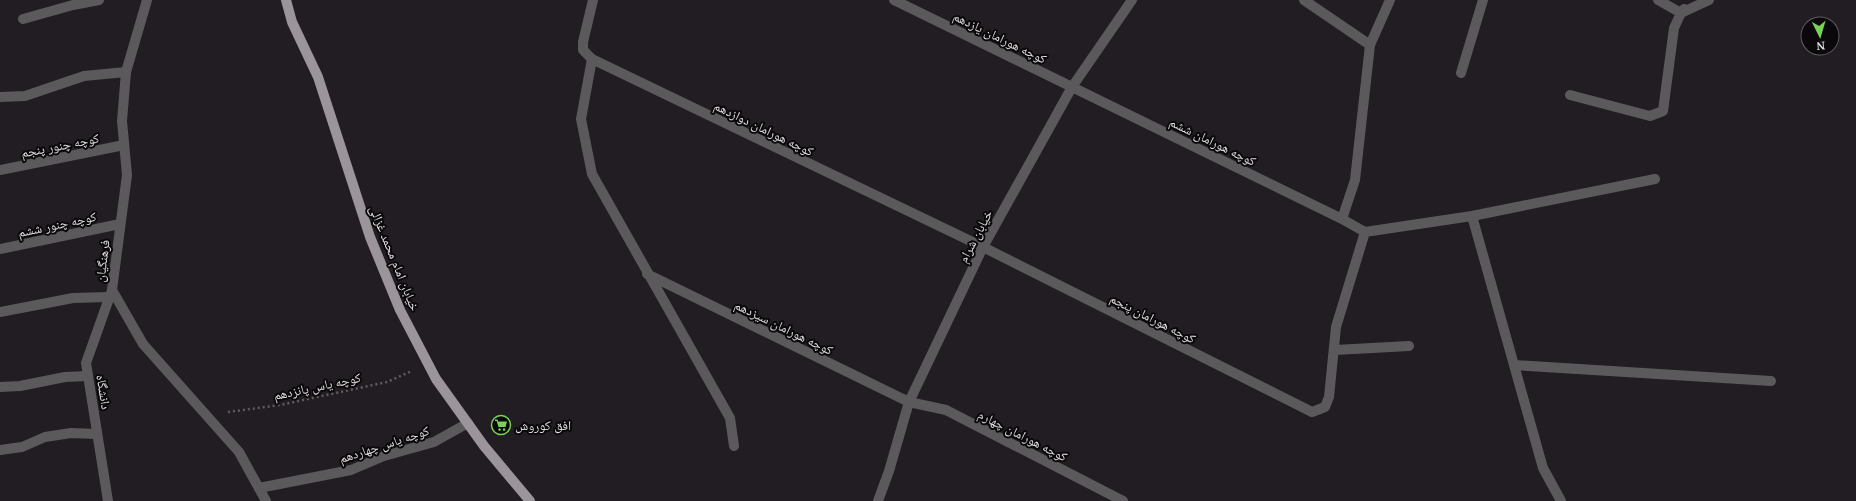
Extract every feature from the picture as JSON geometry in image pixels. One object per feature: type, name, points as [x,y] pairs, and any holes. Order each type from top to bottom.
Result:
[{"type":"main road","name":"خیابان امام محمد غزالی","points":[[286,0],[292,22],[318,77],[370,237],[400,310],[436,379],[468,424],[530,501]]},
{"type":"street","points":[[23,19],[73,5],[98,0]]},
{"type":"street","name":"فرهنگیان","points":[[146,0],[126,72],[122,121],[127,175],[110,294],[143,344],[239,452],[266,501]]},
{"type":"street","points":[[593,0],[582,42],[583,50],[592,59],[581,119],[592,174],[647,274],[730,418],[734,446]]},
{"type":"street","name":"کوچه هورامان يازدهم","points":[[894,0],[1072,87]]},
{"type":"street","name":"خیابان شرام","points":[[878,501],[889,471],[909,402],[983,247],[1072,87],[1132,0]]},
{"type":"street","points":[[1304,0],[1370,45]]},
{"type":"street","points":[[1342,219],[1355,180],[1370,45],[1390,0]]},
{"type":"street","points":[[1461,73],[1483,0]]},
{"type":"street","points":[[1658,0],[1681,13]]},
{"type":"street","points":[[1570,95],[1650,116],[1663,111],[1674,28],[1681,13],[1693,0]]},
{"type":"street","points":[[1681,13],[1709,0]]},
{"type":"street","name":"کوچه هورامان دوازدهم","points":[[592,59],[983,247]]},
{"type":"street","points":[[0,97],[25,96],[84,76],[126,72]]},
{"type":"street","name":"کوچه هورامان ششم","points":[[1072,87],[1342,219],[1365,232]]},
{"type":"street","name":"کوچه چنور پنجم","points":[[0,170],[124,146]]},
{"type":"street","points":[[1409,346],[1335,350],[1336,327],[1365,232],[1472,216],[1654,179]]},
{"type":"street","points":[[1472,216],[1543,468],[1561,501]]},
{"type":"street","name":"کوچه چنور ششم","points":[[0,250],[120,224]]},
{"type":"street","name":"کوچه هورامان پنجم","points":[[983,247],[1312,412],[1325,407],[1329,398],[1335,350]]},
{"type":"street","name":"کوچه هورامان سيزدهم","points":[[647,274],[909,402]]},
{"type":"street","points":[[0,312],[73,298],[110,294]]},
{"type":"street","name":"دانشگاه","points":[[108,501],[86,363],[110,294]]},
{"type":"street","points":[[1514,365],[1771,381]]},
{"type":"street","points":[[0,387],[20,386],[65,377],[88,376]]},
{"type":"street","name":"کوچه هورامان چهارم","points":[[909,402],[946,410],[1122,501]]},
{"type":"street","name":"کوچه یاس چهاردهم","points":[[259,488],[351,470],[384,456],[434,442],[468,424]]},
{"type":"street","points":[[0,450],[22,447],[52,436],[71,433],[97,434]]},
{"type":"path","name":"کوچه یاس پانزدهم","points":[[207,415],[280,405],[387,382],[428,364]]},
{"type":"place","name":"افق کوروش","points":[[501,425]]}]
